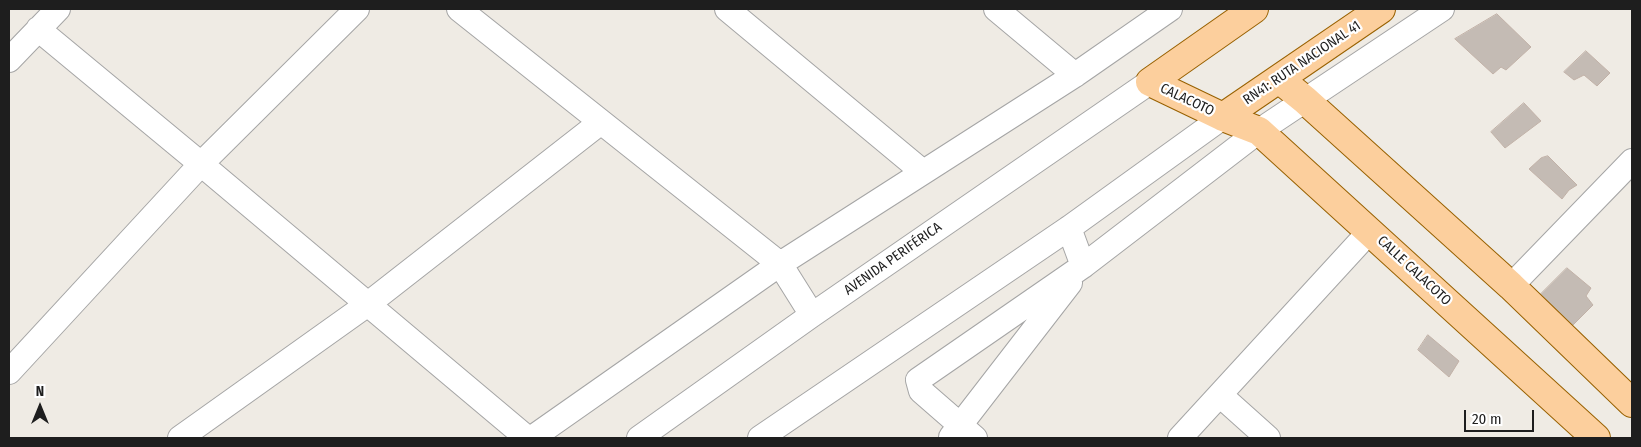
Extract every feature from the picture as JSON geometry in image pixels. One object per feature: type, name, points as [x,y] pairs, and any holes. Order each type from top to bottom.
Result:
[{"type":"main road","points":[[1150,82],[1254,9]]},
{"type":"main road","name":"RN41: RUTA NACIONAL 41","points":[[1223,117],[1381,9]]},
{"type":"main road","points":[[1279,79],[1305,100],[1510,286],[1632,403]]},
{"type":"main road","name":"CALACOTO","points":[[1150,82],[1223,117]]},
{"type":"main road","name":"CALLE CALACOTO","points":[[1223,117],[1258,131],[1596,438]]},
{"type":"street","points":[[9,60],[58,9]]},
{"type":"street","points":[[9,372],[201,164],[357,9]]},
{"type":"street","points":[[459,9],[780,264],[812,315]]},
{"type":"street","points":[[727,9],[923,172]]},
{"type":"street","points":[[996,9],[1075,75]]},
{"type":"street","points":[[532,438],[780,264],[1075,75],[1170,9]]},
{"type":"street","points":[[1083,266],[962,434],[921,391],[918,380],[1083,266],[1258,131],[1442,9]]},
{"type":"street","points":[[38,29],[527,438]]},
{"type":"street","name":"AVENIDA PERIFÉRICA","points":[[639,438],[812,315],[1150,82]]},
{"type":"street","points":[[760,438],[1070,228],[1223,117]]},
{"type":"street","points":[[180,438],[368,304],[601,122]]},
{"type":"street","points":[[1510,286],[1632,161]]},
{"type":"street","points":[[1070,228],[1083,266]]},
{"type":"street","points":[[1180,438],[1370,231]]},
{"type":"street","points":[[1220,395],[1268,438]]},
{"type":"building","points":[[1497,14],[1531,47],[1506,70],[1501,67],[1493,74],[1455,39]]},
{"type":"building","points":[[1586,51],[1610,73],[1597,86],[1584,75],[1574,80],[1564,72]]},
{"type":"building","points":[[1524,103],[1541,121],[1505,148],[1491,132]]},
{"type":"building","points":[[1548,156],[1577,185],[1569,190],[1562,199],[1529,169],[1541,158]]},
{"type":"building","points":[[1567,268],[1591,288],[1586,296],[1593,305],[1570,328],[1539,296]]},
{"type":"building","points":[[1428,335],[1459,361],[1449,377],[1418,350]]}]
